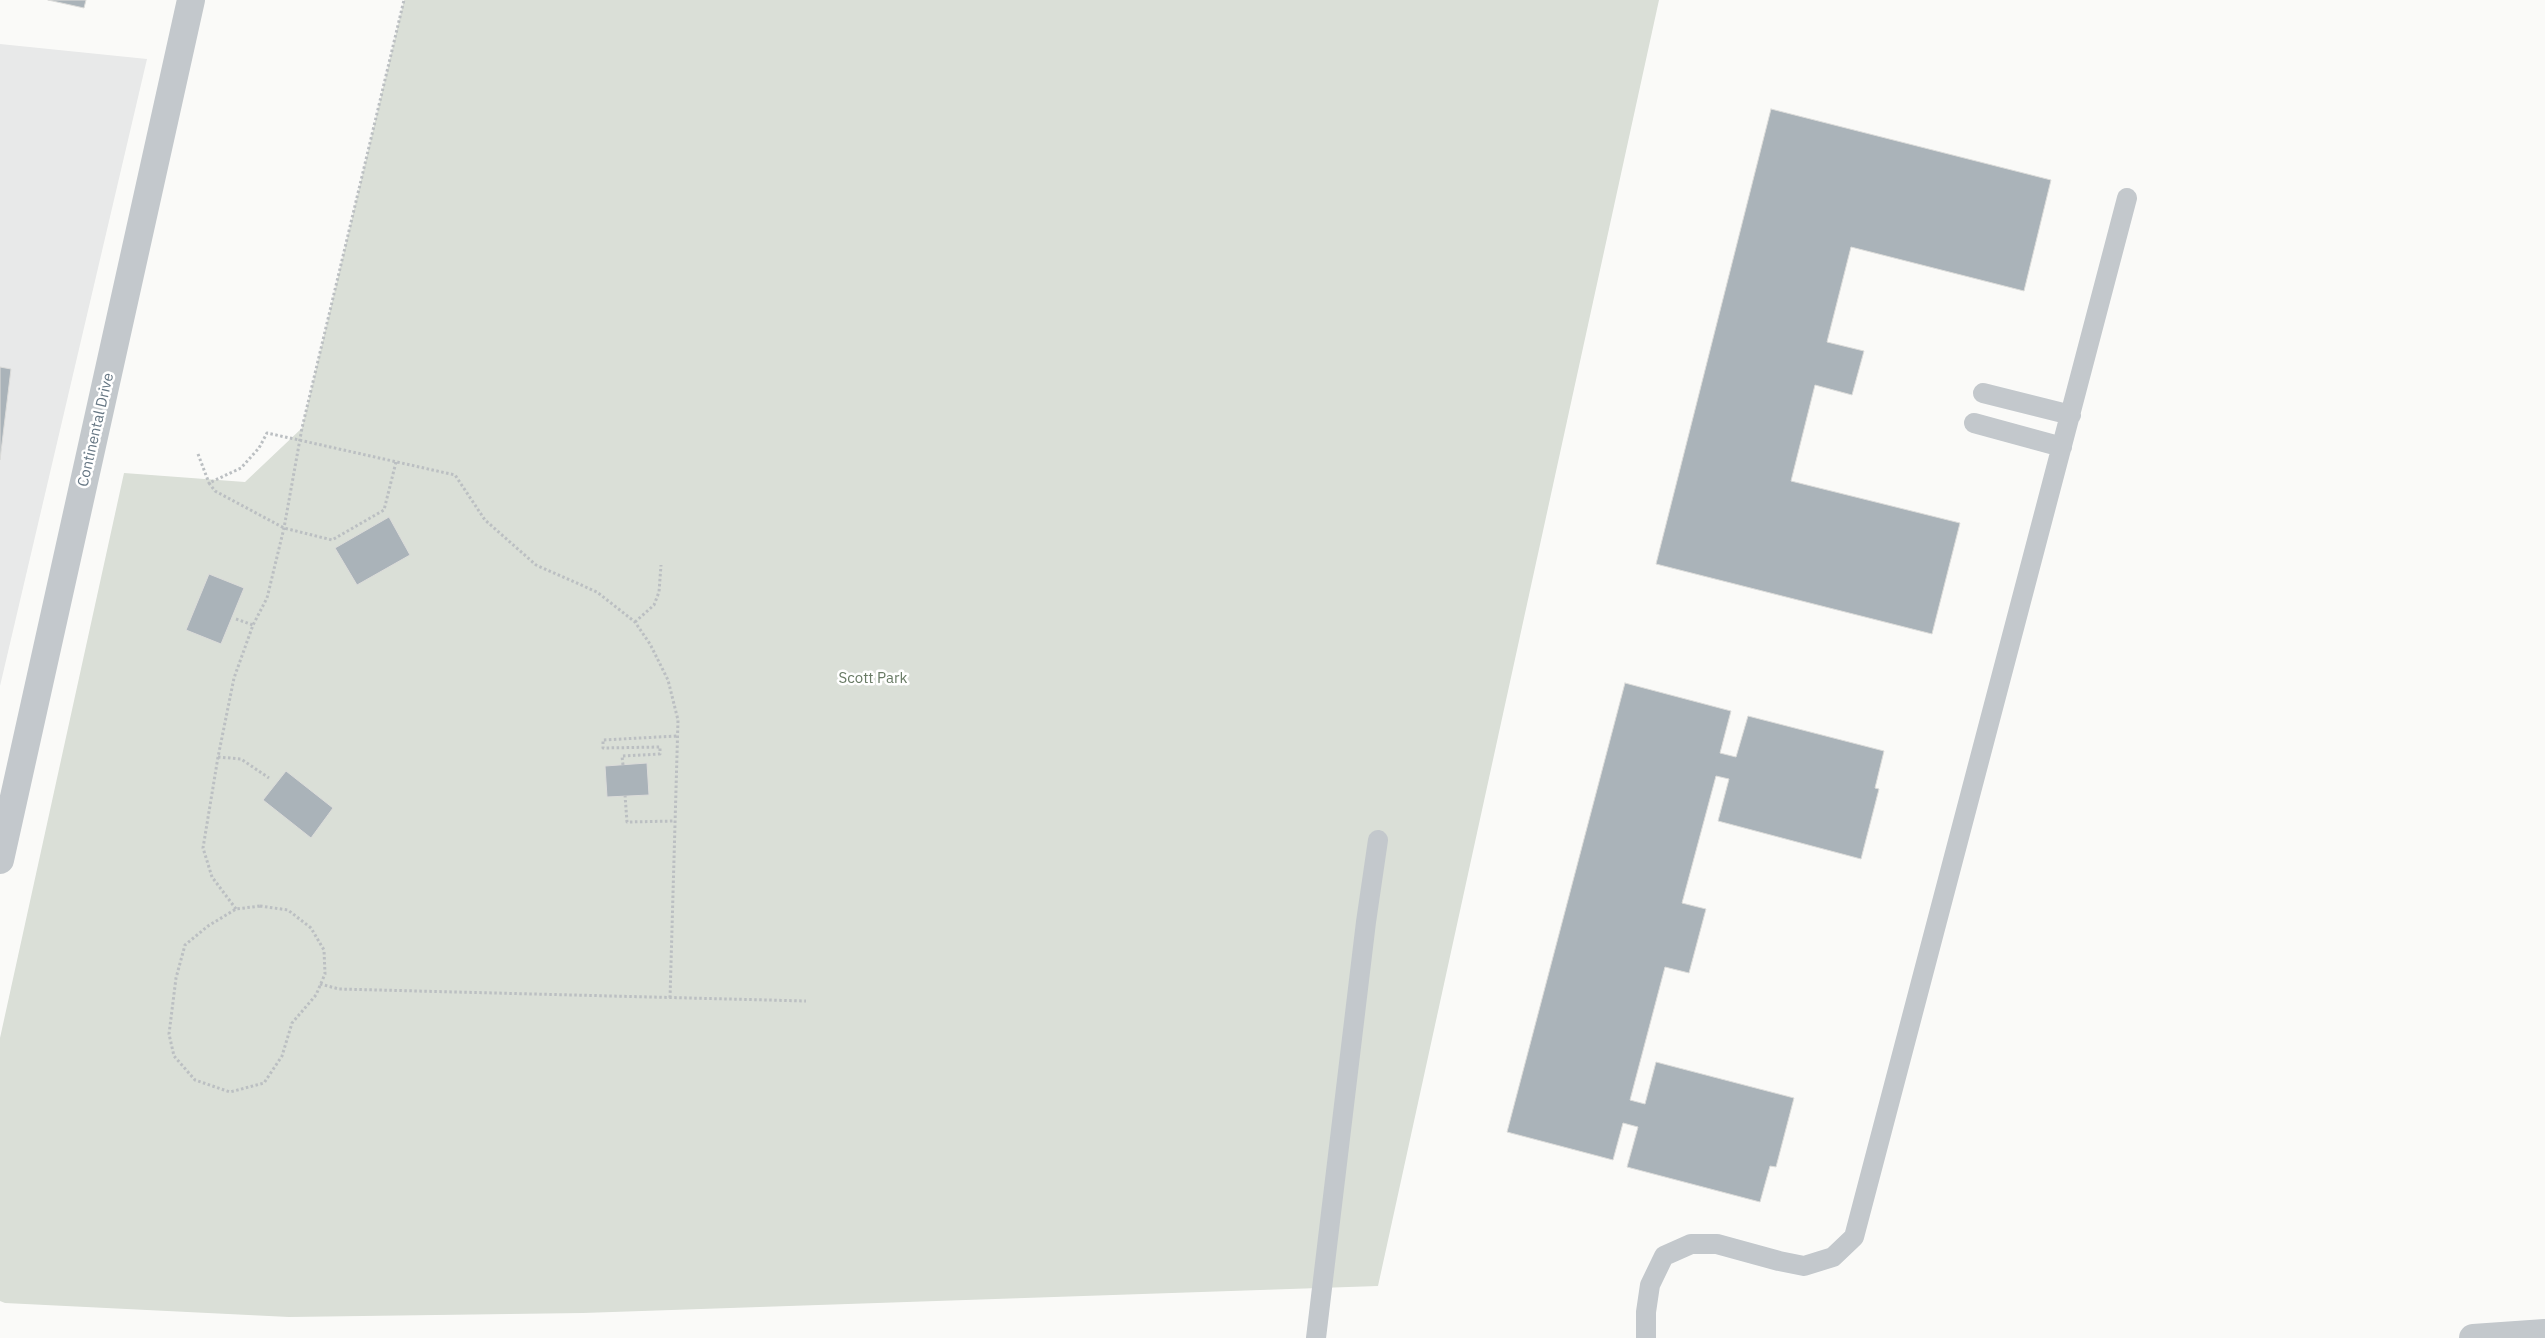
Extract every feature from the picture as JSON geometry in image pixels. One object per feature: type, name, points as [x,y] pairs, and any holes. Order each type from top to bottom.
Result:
[{"type":"street","name":"Continental Drive","points":[[0,860],[191,0]]},
{"type":"street","points":[[2473,1338],[2545,1333]]},
{"type":"lane","points":[[1646,1338],[1646,1312],[1650,1285],[1664,1256],[1691,1244],[1717,1244],[1804,1266],[1833,1257],[1854,1237],[2127,198]]},
{"type":"lane","points":[[1982,393],[2071,415]]},
{"type":"lane","points":[[1974,423],[2062,448]]},
{"type":"lane","points":[[1316,1338],[1366,922],[1378,840]]},
{"type":"path","points":[[236,910],[212,877],[203,848],[218,757],[234,678],[253,626],[267,598],[284,528],[299,440],[404,0]]},
{"type":"path","points":[[209,483],[241,468],[260,448],[267,433],[455,475],[485,520],[536,565],[597,592],[635,622],[650,644],[668,680],[678,720],[670,998]]},
{"type":"path","points":[[198,454],[209,483],[215,491],[284,528],[332,540],[384,510],[396,462]]},
{"type":"path","points":[[635,622],[654,605],[659,592],[661,565]]},
{"type":"path","points":[[236,619],[253,626]]},
{"type":"path","points":[[623,765],[622,756],[660,754],[660,747],[603,748],[603,740],[677,736]]},
{"type":"path","points":[[218,757],[242,759],[269,778]]},
{"type":"path","points":[[625,795],[627,822],[674,821]]},
{"type":"path","points":[[260,906],[288,910],[311,928],[324,950],[324,974],[316,995],[292,1023],[282,1056],[264,1083],[230,1092],[195,1080],[174,1056],[169,1034],[176,978],[186,944],[208,926],[236,910],[260,906]]},
{"type":"path","points":[[320,984],[339,989],[806,1001]]},
{"type":"shaded area","points":[[0,44],[147,59],[0,686]]},
{"type":"green space","name":"Scott Park","points":[[404,0],[1659,0],[1378,1286],[583,1313],[289,1317],[5,1303],[0,1301],[0,1038],[124,473],[245,482],[302,428]]},
{"type":"building","points":[[48,0],[86,0],[84,8]]},
{"type":"building","points":[[1771,109],[2051,180],[2024,291],[1851,247],[1827,342],[1864,351],[1852,395],[1815,385],[1791,481],[1960,523],[1932,634],[1656,564]]},
{"type":"building","points":[[0,367],[11,369],[0,460]]},
{"type":"building","points":[[389,517],[410,555],[357,585],[335,548]]},
{"type":"building","points":[[209,574],[244,588],[221,644],[186,630]]},
{"type":"building","points":[[1625,683],[1731,711],[1720,753],[1736,757],[1748,716],[1884,751],[1875,788],[1879,789],[1861,859],[1718,821],[1729,779],[1716,776],[1682,903],[1706,909],[1689,973],[1665,967],[1630,1100],[1645,1104],[1656,1062],[1794,1098],[1776,1167],[1770,1166],[1760,1202],[1627,1167],[1638,1127],[1623,1123],[1613,1160],[1507,1132]]},
{"type":"building","points":[[647,763],[649,795],[607,797],[605,766]]},
{"type":"building","points":[[286,771],[333,808],[311,838],[263,800]]}]
